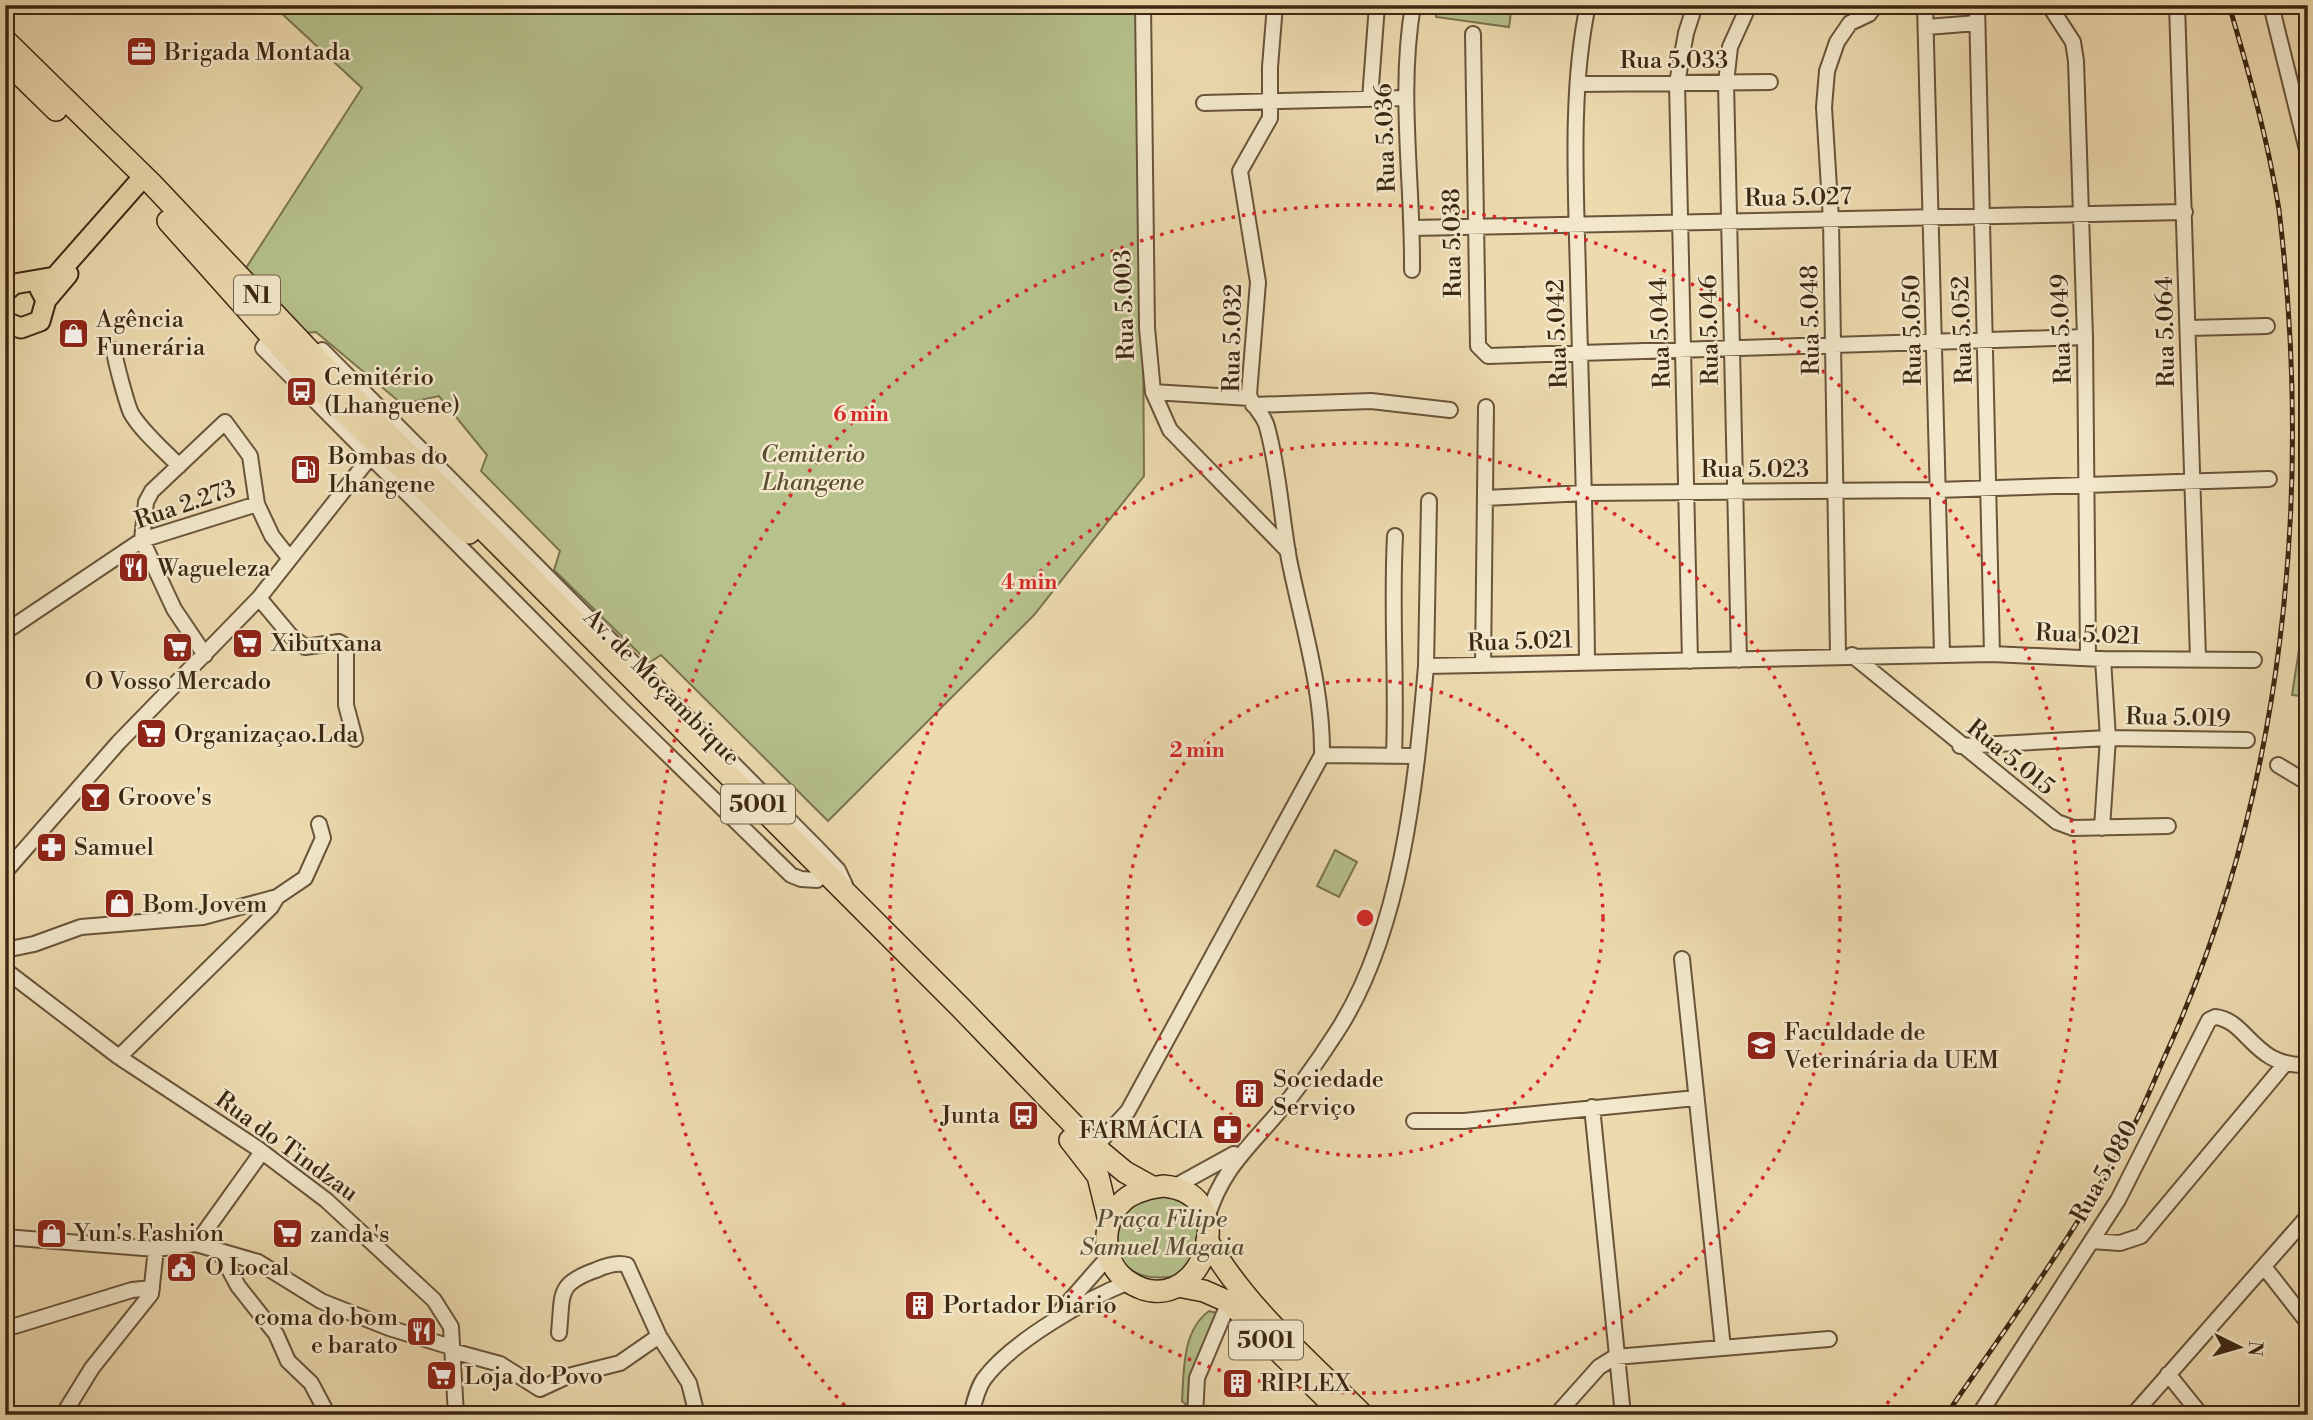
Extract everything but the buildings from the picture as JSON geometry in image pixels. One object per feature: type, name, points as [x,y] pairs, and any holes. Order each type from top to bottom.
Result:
[{"type":"highway","name":"N1","points":[[5,40],[144,185],[274,313],[369,414]]},
{"type":"highway","name":"N1","points":[[5,60],[144,185],[311,381]]},
{"type":"highway","name":"Av. de Moçambique","points":[[311,381],[528,589],[955,1017],[1085,1156],[1098,1176],[1109,1222]]},
{"type":"highway","name":"Av. de Moçambique","points":[[369,414],[1095,1147],[1125,1172],[1152,1187]]},
{"type":"highway","points":[[1129,1282],[1117,1270],[1109,1256],[1106,1239],[1109,1222],[1126,1198],[1152,1187],[1174,1187],[1195,1198],[1207,1218],[1206,1255],[1199,1268],[1178,1286]]},
{"type":"highway","name":"5001","points":[[1207,1240],[1233,1283],[1363,1415]]},
{"type":"highway","name":"5001","points":[[1129,1282],[1144,1289],[1161,1290],[1178,1286],[1204,1291],[1229,1302],[1343,1415]]},
{"type":"main road","points":[[5,292],[14,284],[55,277],[144,185]]},
{"type":"main road","points":[[6,321],[29,327],[40,321],[46,300],[144,185]]},
{"type":"main road","points":[[27,282],[41,290],[46,300]]},
{"type":"street","name":"Rua 5.003","points":[[1143,5],[1147,328],[1153,392],[1170,430],[1288,551]]},
{"type":"street","name":"Rua 5.032","points":[[1275,5],[1270,102],[1265,130],[1240,171],[1258,289],[1252,402],[1265,420],[1273,453],[1288,551],[1320,702],[1322,755]]},
{"type":"street","points":[[1370,99],[1377,5]]},
{"type":"street","name":"Rua 5.036","points":[[1412,270],[1404,98],[1407,40],[1413,5]]},
{"type":"street","name":"Rua 5.042","points":[[1587,662],[1586,493],[1577,226],[1578,84],[1581,37],[1588,5]]},
{"type":"street","name":"Rua 5.044","points":[[1690,660],[1678,223],[1677,83],[1686,33],[1695,5]]},
{"type":"street","name":"Rua 5.046","points":[[1739,660],[1726,83],[1730,47],[1749,5]]},
{"type":"street","name":"Rua 5.048","points":[[1845,655],[1837,492],[1831,220],[1824,107],[1827,71],[1837,42],[1850,23],[1869,14],[1876,5]]},
{"type":"street","name":"Rua 5.050","points":[[1925,5],[1933,218],[1942,654]]},
{"type":"street","name":"Rua 5.052","points":[[1977,5],[1992,653]]},
{"type":"street","name":"Rua 5.049","points":[[2049,5],[2073,42],[2076,61],[2085,337],[2088,658]]},
{"type":"street","name":"Rua 5.064","points":[[2177,5],[2198,658]]},
{"type":"street","points":[[2271,5],[2308,154]]},
{"type":"street","points":[[1927,27],[1977,23]]},
{"type":"street","name":"Rua 5.038","points":[[1473,34],[1476,312],[1480,350],[1488,356],[1580,353]]},
{"type":"street","name":"Rua 5.033","points":[[1578,84],[1770,82]]},
{"type":"street","points":[[1204,103],[1404,98]]},
{"type":"street","name":"Rua 5.027","points":[[1412,228],[2185,212]]},
{"type":"street","points":[[274,313],[286,318],[313,341],[568,595],[838,870],[847,894]]},
{"type":"street","points":[[2189,328],[2267,326]]},
{"type":"street","points":[[271,335],[263,348],[783,868],[801,879],[817,880]]},
{"type":"street","points":[[1580,353],[2085,337]]},
{"type":"street","points":[[114,350],[116,368],[127,393],[130,411],[179,466]]},
{"type":"street","points":[[1153,392],[1252,402],[1371,401],[1450,410]]},
{"type":"street","points":[[1483,665],[1486,407]]},
{"type":"street","points":[[205,655],[174,609],[142,540],[146,502],[152,491],[225,422],[250,456],[257,504]]},
{"type":"street","points":[[5,872],[118,743],[259,598],[371,456]]},
{"type":"street","name":"Rua 5.023","points":[[1485,498],[1586,493],[1837,492],[1990,485],[2269,479]]},
{"type":"street","points":[[1207,1218],[1224,1174],[1301,1084],[1339,1030],[1364,980],[1389,912],[1416,756],[1426,666],[1429,501]]},
{"type":"street","name":"Rua 2.273","points":[[5,632],[142,540],[257,504],[272,536],[290,559]]},
{"type":"street","points":[[1394,754],[1396,706],[1392,589],[1395,536]]},
{"type":"street","points":[[259,598],[290,635],[306,647],[339,642],[345,646],[346,705],[355,739]]},
{"type":"street","name":"Rua 5.021","points":[[1426,666],[1992,653],[2104,659],[2255,660]]},
{"type":"street","name":"Rua 5.015","points":[[1845,655],[2057,822],[2073,828],[2168,826]]},
{"type":"street","points":[[2102,828],[2108,738],[2104,659]]},
{"type":"street","name":"Rua 5.019","points":[[1960,746],[2108,738],[2247,740]]},
{"type":"street","points":[[1095,1147],[1128,1111],[1322,755],[1416,756]]},
{"type":"street","points":[[2278,765],[2308,783]]},
{"type":"street","points":[[119,1057],[277,898],[304,878],[323,838],[319,824]]},
{"type":"street","points":[[5,950],[34,944],[81,927],[203,917],[277,898]]},
{"type":"street","points":[[1682,959],[1723,1348]]},
{"type":"street","name":"Rua do Tindzau","points":[[5,970],[119,1057],[262,1152],[371,1238],[435,1300],[451,1327],[456,1415]]},
{"type":"street","name":"Rua 5.080","points":[[1979,1415],[2118,1200],[2209,1020],[2215,1017],[2226,1021],[2269,1058],[2284,1065]]},
{"type":"street","points":[[2092,1241],[2120,1243],[2141,1236],[2284,1065],[2308,1065]]},
{"type":"street","points":[[1414,1121],[1464,1121],[1696,1098]]},
{"type":"street","points":[[1592,1107],[1615,1357],[1623,1415]]},
{"type":"street","points":[[1174,1187],[1216,1166],[1249,1142]]},
{"type":"street","points":[[200,1247],[262,1152]]},
{"type":"street","points":[[2133,1415],[2308,1216]]},
{"type":"street","points":[[9,1235],[156,1249],[200,1247],[258,1262],[321,1301],[353,1315],[500,1364],[540,1389],[568,1376],[620,1363],[659,1336]]},
{"type":"street","points":[[63,1415],[83,1380],[151,1294],[156,1249]]},
{"type":"street","points":[[221,1254],[239,1286],[276,1334],[288,1361],[311,1383],[328,1415]]},
{"type":"street","points":[[971,1415],[982,1381],[996,1365],[1048,1324],[1109,1256]]},
{"type":"street","points":[[559,1333],[565,1286],[572,1278],[621,1263],[627,1265],[659,1336],[689,1383],[697,1415]]},
{"type":"street","points":[[2265,1268],[2308,1323]]},
{"type":"street","points":[[1048,1324],[1129,1282]]},
{"type":"street","points":[[5,1329],[132,1290],[152,1288]]},
{"type":"street","points":[[1195,1415],[1196,1378],[1229,1302]]},
{"type":"street","points":[[1541,1415],[1559,1414],[1599,1367],[1615,1357],[1829,1339]]},
{"type":"street","points":[[2168,1374],[2201,1415]]},
{"type":"green space","name":"Cemiterio Lhangene","points":[[268,5],[1141,5],[1144,476],[1034,615],[828,821],[661,655],[649,663],[554,570],[560,551],[481,471],[487,455],[439,396],[402,404],[316,332],[305,333],[244,271],[362,88],[278,10]]},
{"type":"green space","points":[[1437,5],[1512,5],[1509,27],[1436,17]]},
{"type":"green space","points":[[2300,643],[2308,644],[2308,697],[2292,695]]},
{"type":"green space","points":[[1335,850],[1357,862],[1339,897],[1317,886]]},
{"type":"green space","name":"Praça Filipe Samuel Magaia","points":[[1163,1186],[1209,1223],[1186,1274],[1152,1277],[1139,1274],[1121,1258],[1115,1229],[1117,1211]]},
{"type":"green space","points":[[1209,1311],[1227,1316],[1191,1409],[1182,1401],[1186,1352],[1194,1329]]},
{"type":"railway","points":[[1946,1415],[2063,1244],[2138,1118],[2206,956],[2238,853],[2263,748],[2280,641],[2290,534],[2292,425],[2289,317],[2275,184],[2229,5]]},
{"type":"place","name":"Brigada Montada","points":[[141,52]]},
{"type":"place","name":"Agência Funerária","points":[[73,333]]},
{"type":"place","name":"Cemitério (Lhanguene)","points":[[301,391]]},
{"type":"place","name":"Bombas do Lhangene","points":[[305,470]]},
{"type":"place","name":"Wagueleza","points":[[134,568]]},
{"type":"place","name":"Xibutxana","points":[[248,643]]},
{"type":"place","name":"O Vosso Mercado","points":[[178,647]]},
{"type":"place","name":"Organizaçao.Lda","points":[[151,734]]},
{"type":"place","name":"Groove's","points":[[95,797]]},
{"type":"place","name":"Samuel","points":[[51,847]]},
{"type":"place","name":"Bom Jovem","points":[[120,904]]},
{"type":"place","name":"Faculdade de Veterinária da UEM","points":[[1761,1046]]},
{"type":"place","name":"Sociedade Serviço","points":[[1250,1093]]},
{"type":"place","name":"Junta","points":[[1023,1115]]},
{"type":"place","name":"FARMÁCIA","points":[[1227,1130]]},
{"type":"place","name":"Yun's Fashion","points":[[51,1233]]},
{"type":"place","name":"zanda's","points":[[287,1234]]},
{"type":"place","name":"O Local","points":[[182,1267]]},
{"type":"place","name":"Portador Diario","points":[[920,1305]]},
{"type":"place","name":"coma do bom e barato","points":[[421,1331]]},
{"type":"place","name":"Loja do Povo","points":[[441,1376]]},
{"type":"place","name":"RIPLEX","points":[[1237,1383]]}]
